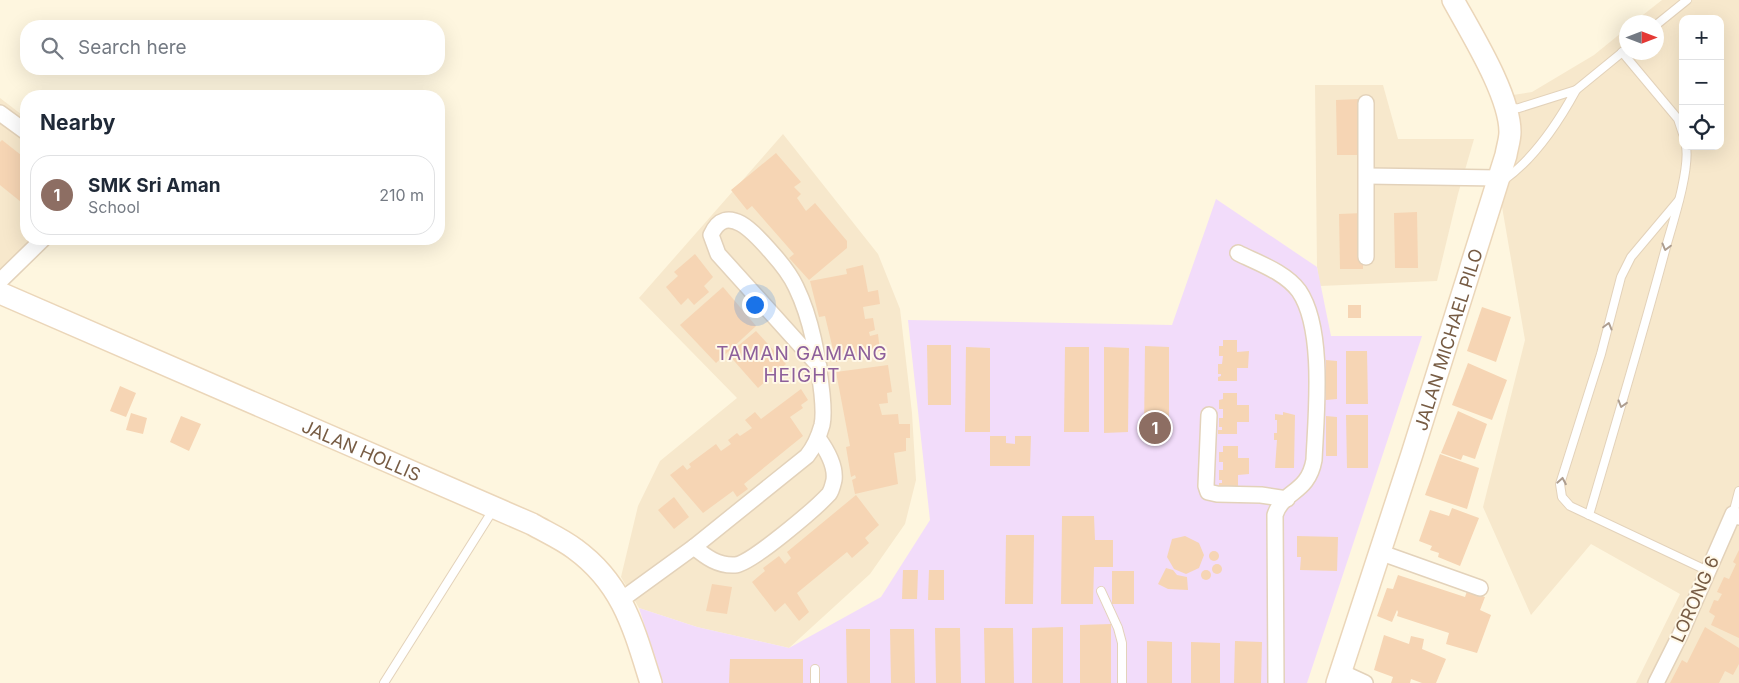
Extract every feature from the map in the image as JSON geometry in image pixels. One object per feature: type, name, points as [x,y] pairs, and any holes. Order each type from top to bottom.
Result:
[{"type":"main road","name":"JALAN MICHAEL PILO","points":[[1339,678],[1506,155],[1510,132],[1506,109],[1493,76],[1453,0]]},
{"type":"main road","name":"JALAN HOLLIS","points":[[0,292],[532,524],[575,549],[601,572],[622,600],[637,638],[651,683]]},
{"type":"street","points":[[1366,103],[1366,257]]},
{"type":"street","points":[[0,113],[20,128]]},
{"type":"street","points":[[1367,176],[1497,182]]},
{"type":"street","points":[[622,600],[694,547],[807,456],[815,446],[823,423],[819,366],[812,333],[796,286],[784,268],[749,228],[735,221],[726,220],[714,228],[711,235],[718,254],[819,366]]},
{"type":"street","points":[[0,281],[36,245]]},
{"type":"street","points":[[1238,253],[1286,279],[1298,290],[1307,307],[1314,327],[1317,384],[1314,460],[1309,479],[1277,510],[1274,526],[1276,683]]},
{"type":"street","points":[[1209,415],[1206,486],[1208,492],[1261,495],[1287,499]]},
{"type":"street","points":[[694,547],[705,557],[716,563],[736,565],[745,563],[814,508],[830,492],[834,478],[827,451],[818,438]]},
{"type":"street","name":"LORONG 6","points":[[1656,683],[1736,516]]},
{"type":"street","points":[[1379,552],[1480,588]]},
{"type":"street","points":[[1339,678],[1365,683]]},
{"type":"lane","points":[[1664,19],[1687,0]]},
{"type":"lane","points":[[1497,182],[1519,169],[1559,120],[1576,90],[1619,55]]},
{"type":"lane","points":[[1631,60],[1679,122]]},
{"type":"lane","points":[[1506,109],[1519,108],[1576,90]]},
{"type":"lane","points":[[1589,515],[1642,338],[1678,200],[1686,150]]},
{"type":"lane","points":[[1678,200],[1631,256],[1621,277],[1601,354],[1560,484],[1562,497],[1570,506],[1708,571]]},
{"type":"lane","points":[[1736,516],[1739,491]]},
{"type":"lane","points":[[384,683],[494,508]]},
{"type":"lane","points":[[1101,591],[1118,628],[1122,643],[1122,683]]},
{"type":"lane","points":[[815,669],[815,683]]},
{"type":"shaded area","points":[[1662,0],[1739,0],[1739,683],[1636,683],[1680,594],[1591,544],[1531,615],[1483,507],[1525,340],[1501,201],[1516,157],[1521,127],[1513,95],[1532,92],[1594,55],[1619,35],[1619,60],[1664,60],[1664,15],[1643,15]]},
{"type":"shaded area","points":[[1315,85],[1383,85],[1398,139],[1474,139],[1458,194],[1437,281],[1320,286],[1317,267]]},
{"type":"shaded area","points":[[0,98],[20,113],[20,245],[49,245],[4,288],[0,286]]},
{"type":"shaded area","name":"TAMAN GAMANG HEIGHT","points":[[783,134],[878,254],[900,309],[912,413],[916,480],[905,524],[870,574],[789,648],[697,627],[639,608],[621,577],[638,506],[660,461],[737,398],[639,298]]},
{"type":"shaded area","points":[[1216,199],[1317,267],[1331,336],[1422,336],[1307,683],[663,683],[639,608],[697,627],[789,648],[881,597],[930,520],[908,320],[1172,325]]},
{"type":"building","points":[[1359,99],[1360,155],[1337,155],[1336,100]]},
{"type":"building","points":[[2,140],[20,154],[20,201],[0,185],[0,142]]},
{"type":"building","points":[[776,153],[801,182],[794,187],[801,194],[797,198],[806,211],[815,203],[847,241],[847,248],[809,280],[789,258],[794,254],[752,206],[747,210],[731,190]]},
{"type":"building","points":[[1417,212],[1418,268],[1395,268],[1394,213]]},
{"type":"building","points":[[1363,213],[1363,269],[1340,269],[1339,214]]},
{"type":"building","points":[[695,254],[713,277],[704,286],[709,292],[694,305],[688,298],[681,305],[666,287],[678,276],[674,272]]},
{"type":"building","points":[[863,265],[868,292],[878,290],[880,304],[863,307],[865,319],[873,318],[875,330],[869,332],[870,336],[878,334],[880,351],[836,362],[825,316],[819,317],[810,281],[847,274],[846,269]]},
{"type":"building","points":[[723,287],[756,326],[716,363],[680,325]]},
{"type":"building","points":[[1348,305],[1361,305],[1361,318],[1348,318]]},
{"type":"building","points":[[1482,307],[1511,317],[1496,362],[1467,351]]},
{"type":"building","points":[[756,331],[786,364],[758,388],[728,354]]},
{"type":"building","points":[[1223,340],[1237,340],[1237,352],[1249,351],[1248,368],[1237,368],[1237,381],[1218,381],[1218,377],[1221,374],[1218,374],[1218,364],[1222,364],[1223,356],[1219,356],[1219,346],[1223,346]]},
{"type":"building","points":[[927,345],[951,345],[951,405],[928,405]]},
{"type":"building","points":[[1145,346],[1169,347],[1169,431],[1144,431]]},
{"type":"building","points":[[966,347],[990,348],[990,432],[965,432]]},
{"type":"building","points":[[1065,347],[1089,347],[1089,432],[1064,432]]},
{"type":"building","points":[[1104,347],[1129,348],[1128,432],[1104,433]]},
{"type":"building","points":[[1346,351],[1367,351],[1368,404],[1346,404]]},
{"type":"building","points":[[1326,360],[1337,361],[1337,399],[1326,400]]},
{"type":"building","points":[[1468,363],[1507,380],[1492,420],[1452,405]]},
{"type":"building","points":[[888,365],[892,392],[887,393],[888,403],[879,404],[882,415],[898,414],[899,424],[910,424],[910,438],[906,438],[906,451],[894,453],[898,484],[855,494],[852,480],[856,478],[855,475],[851,477],[846,447],[850,446],[836,372]]},
{"type":"building","points":[[120,386],[136,393],[126,417],[110,411]]},
{"type":"building","points":[[801,389],[808,400],[801,405],[803,408],[790,417],[803,436],[744,484],[748,489],[737,497],[733,491],[703,513],[670,475],[683,465],[687,470],[691,467],[689,464],[716,444],[721,451],[731,444],[728,440],[737,433],[740,436],[752,428],[745,420],[755,412],[761,419]]},
{"type":"building","points":[[1223,393],[1237,393],[1237,405],[1249,405],[1249,422],[1237,422],[1237,434],[1218,434],[1218,430],[1222,430],[1222,427],[1219,427],[1219,418],[1223,418],[1223,409],[1219,409],[1219,400],[1223,399]]},
{"type":"building","points":[[1458,411],[1487,424],[1475,459],[1463,455],[1461,460],[1441,453]]},
{"type":"building","points":[[1283,412],[1295,415],[1294,468],[1275,468],[1277,440],[1274,440],[1274,433],[1277,433],[1277,420],[1275,420],[1275,414],[1283,415]]},
{"type":"building","points":[[131,413],[147,418],[143,434],[126,430]]},
{"type":"building","points":[[1346,415],[1368,415],[1368,468],[1347,468]]},
{"type":"building","points":[[181,416],[201,424],[189,451],[170,442]]},
{"type":"building","points":[[1326,416],[1337,417],[1337,456],[1326,456]]},
{"type":"building","points":[[990,436],[1006,436],[1006,443],[1015,444],[1015,436],[1031,436],[1030,466],[990,466]]},
{"type":"building","points":[[1223,446],[1238,446],[1238,458],[1249,458],[1249,474],[1238,475],[1238,487],[1219,487],[1219,483],[1222,483],[1222,480],[1219,480],[1219,470],[1223,470],[1223,462],[1219,462],[1219,452],[1223,452]]},
{"type":"building","points":[[1440,454],[1479,468],[1467,509],[1425,495]]},
{"type":"building","points":[[856,495],[879,525],[865,538],[869,543],[852,558],[847,552],[797,593],[809,612],[799,621],[785,603],[775,612],[752,582],[765,571],[763,568],[779,556],[785,564],[791,558],[787,552]]},
{"type":"building","points":[[674,497],[689,517],[674,529],[658,510]]},
{"type":"building","points":[[1452,508],[1479,518],[1460,566],[1438,557],[1439,553],[1430,550],[1432,546],[1419,541],[1430,510],[1449,516]]},
{"type":"building","points":[[1062,516],[1094,516],[1095,540],[1113,540],[1113,567],[1094,567],[1093,604],[1061,604]]},
{"type":"building","points":[[1006,535],[1034,535],[1033,604],[1005,604]]},
{"type":"building","points":[[1185,536],[1199,543],[1204,555],[1199,568],[1186,574],[1174,569],[1167,557],[1172,539]]},
{"type":"building","points":[[1297,536],[1338,537],[1337,571],[1300,570],[1301,557],[1297,557]]},
{"type":"building","points":[[1739,550],[1739,638],[1711,625],[1715,616],[1709,612],[1714,600],[1718,601],[1722,594],[1717,592],[1724,577],[1729,579],[1736,564],[1733,562]]},
{"type":"building","points":[[1212,551],[1216,551],[1219,556],[1218,560],[1212,561],[1209,558],[1209,554]]},
{"type":"building","points":[[1215,564],[1219,564],[1222,569],[1221,573],[1215,574],[1212,571],[1212,567]]},
{"type":"building","points":[[1166,568],[1173,570],[1177,575],[1187,577],[1188,590],[1168,589],[1158,584]]},
{"type":"building","points":[[903,570],[918,570],[917,599],[902,599]]},
{"type":"building","points":[[929,570],[944,570],[944,600],[928,600]]},
{"type":"building","points":[[1204,570],[1208,570],[1211,575],[1210,579],[1204,580],[1201,577],[1201,573]]},
{"type":"building","points":[[1112,571],[1134,571],[1134,604],[1112,604]]},
{"type":"building","points":[[1398,575],[1465,597],[1467,591],[1485,597],[1480,610],[1491,615],[1477,653],[1446,644],[1449,633],[1397,616],[1397,610],[1392,622],[1377,616],[1387,588],[1393,589]]},
{"type":"building","points":[[712,584],[732,587],[727,614],[706,611]]},
{"type":"building","points":[[1111,624],[1111,683],[1080,683],[1080,625]]},
{"type":"building","points":[[1063,627],[1063,683],[1032,683],[1032,628]]},
{"type":"building","points":[[1705,627],[1739,648],[1739,664],[1733,675],[1725,671],[1719,683],[1670,683],[1682,660],[1687,663]]},
{"type":"building","points":[[935,628],[960,628],[961,683],[936,683]]},
{"type":"building","points":[[984,628],[1013,628],[1014,683],[985,683]]},
{"type":"building","points":[[846,629],[870,629],[870,683],[847,683]]},
{"type":"building","points":[[890,629],[914,629],[915,683],[891,683]]},
{"type":"building","points":[[1384,635],[1409,644],[1411,636],[1424,639],[1422,649],[1446,659],[1436,683],[1422,683],[1411,679],[1410,683],[1391,683],[1393,677],[1374,670]]},
{"type":"building","points":[[1147,641],[1172,642],[1172,683],[1147,683]]},
{"type":"building","points":[[1235,641],[1262,642],[1261,683],[1234,683]]},
{"type":"building","points":[[1191,642],[1220,643],[1220,683],[1191,683]]},
{"type":"building","points":[[730,659],[803,659],[803,683],[729,683]]},
{"type":"place","name":"SMK Sri Aman","points":[[1155,428]]},
{"type":"district","name":"TAMAN GAMANG HEIGHT","points":[[802,364]]}]
